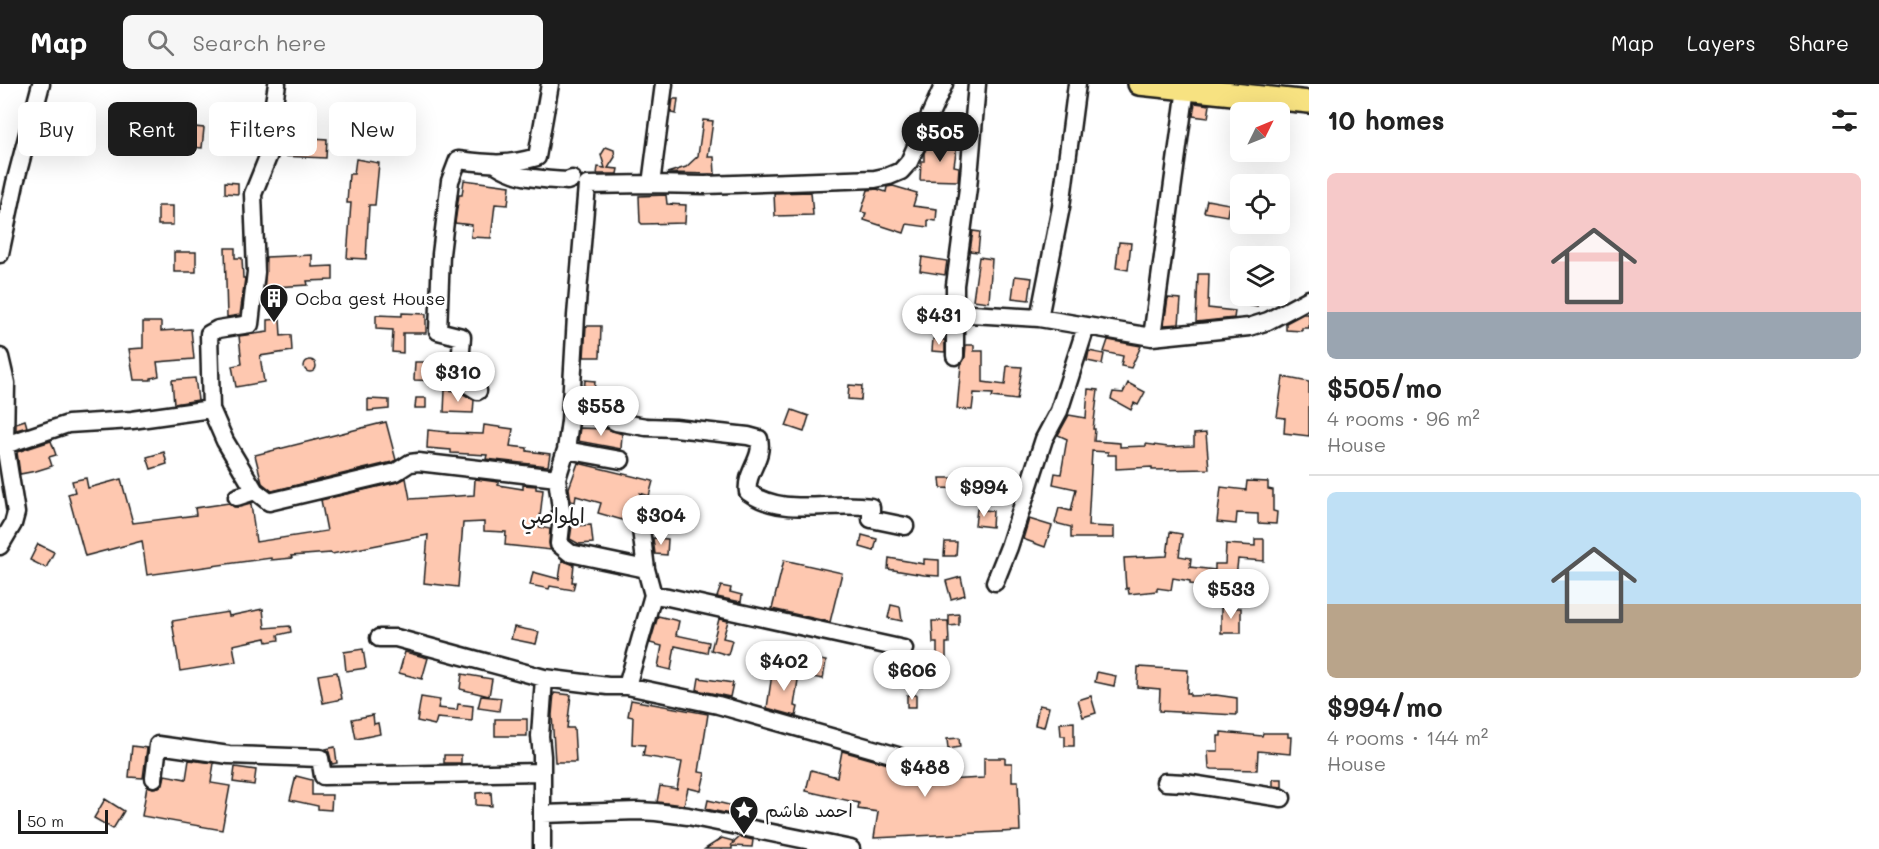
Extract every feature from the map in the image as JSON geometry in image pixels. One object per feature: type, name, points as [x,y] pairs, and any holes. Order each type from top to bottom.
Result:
[{"type":"main road","points":[[1139,84],[1309,102]]},
{"type":"street","points":[[0,254],[40,84]]},
{"type":"street","points":[[277,84],[272,115],[272,147],[253,194],[256,272],[250,324],[218,329],[209,334],[211,409],[225,441],[255,491],[269,502],[396,472],[410,463],[418,462],[557,478]]},
{"type":"street","points":[[537,157],[550,84]]},
{"type":"street","points":[[651,184],[664,84]]},
{"type":"street","points":[[497,165],[524,178],[579,182],[705,185],[843,181],[889,176],[901,171],[909,162],[944,84]]},
{"type":"street","points":[[955,356],[955,285],[968,188],[977,84]]},
{"type":"street","points":[[1039,318],[1061,207],[1077,84]]},
{"type":"street","points":[[1152,337],[1186,88]]},
{"type":"street","points":[[477,391],[459,379],[462,337],[438,331],[441,254],[450,181],[458,160],[497,165],[518,163],[537,157]]},
{"type":"street","points":[[537,157],[556,172],[579,182]]},
{"type":"street","points":[[579,182],[572,397],[566,450],[557,478],[562,517],[559,544],[570,553],[646,569]]},
{"type":"street","points":[[955,313],[1039,318],[1152,337],[1249,327],[1268,321],[1309,299]]},
{"type":"street","points":[[995,582],[1009,547],[1044,440],[1059,411],[1086,327]]},
{"type":"street","points":[[0,357],[7,492],[16,513],[13,524],[2,540]]},
{"type":"street","points":[[572,397],[616,422],[759,439],[761,448],[747,484],[748,492],[757,499],[787,507],[853,504],[871,507],[871,519],[904,526]]},
{"type":"street","points":[[5,445],[68,424],[132,420],[211,409]]},
{"type":"street","points":[[566,450],[621,460]]},
{"type":"street","points":[[237,497],[255,491]]},
{"type":"street","points":[[627,686],[653,595],[646,569],[641,529]]},
{"type":"street","points":[[653,595],[785,621],[904,649]]},
{"type":"street","points":[[379,638],[396,638],[544,678],[608,686],[627,686],[718,705],[898,756]]},
{"type":"street","points":[[542,849],[540,726],[544,678]]},
{"type":"street","points":[[154,778],[158,745],[229,755],[320,758],[323,776],[542,772]]},
{"type":"street","points":[[1165,782],[1282,798]]},
{"type":"street","points":[[542,814],[656,812],[688,816],[851,849]]},
{"type":"building","points":[[673,99],[678,99],[676,114],[671,113]]},
{"type":"building","points":[[1195,103],[1210,105],[1208,118],[1193,116]]},
{"type":"building","points":[[703,120],[713,121],[708,157],[714,157],[715,174],[667,173],[686,167],[698,156]]},
{"type":"building","points":[[197,127],[204,128],[202,148],[197,147]]},
{"type":"building","points":[[317,138],[327,139],[326,158],[280,156],[317,156]]},
{"type":"building","points":[[930,142],[957,145],[954,166],[959,167],[958,181],[920,180],[921,161],[924,161],[924,153]]},
{"type":"building","points":[[606,147],[614,150],[615,157],[608,168],[618,169],[617,174],[597,174],[598,167],[605,168],[601,155]]},
{"type":"building","points":[[356,159],[379,163],[375,205],[369,205],[366,259],[347,258],[351,203],[347,203],[349,174],[354,174]]},
{"type":"building","points":[[464,180],[510,186],[508,205],[495,204],[491,238],[471,237],[472,225],[455,223],[459,195],[462,195]]},
{"type":"building","points":[[225,182],[238,183],[238,194],[225,193]]},
{"type":"building","points":[[893,186],[917,193],[913,206],[937,209],[936,221],[928,220],[928,227],[907,224],[904,233],[864,220],[866,213],[861,212],[868,190],[877,189],[886,192],[887,187]]},
{"type":"building","points":[[811,192],[813,215],[775,216],[774,193]]},
{"type":"building","points":[[666,195],[667,204],[686,205],[685,223],[642,224],[639,196]]},
{"type":"building","points":[[1207,200],[1229,204],[1227,216],[1204,212]]},
{"type":"building","points":[[158,206],[173,206],[173,225],[158,225]]},
{"type":"building","points":[[973,231],[980,232],[978,252],[970,251]]},
{"type":"building","points":[[1119,242],[1131,243],[1128,270],[1116,268]]},
{"type":"building","points":[[225,248],[235,248],[235,258],[242,258],[243,278],[245,278],[240,315],[227,317]]},
{"type":"building","points":[[174,252],[196,252],[196,272],[174,272]]},
{"type":"building","points":[[312,255],[312,267],[333,266],[333,280],[307,281],[308,285],[274,287],[274,293],[264,293],[266,257]]},
{"type":"building","points":[[922,257],[947,261],[945,275],[920,271]]},
{"type":"building","points":[[979,257],[992,259],[989,302],[973,300]]},
{"type":"building","points":[[1198,274],[1209,274],[1208,308],[1235,311],[1234,318],[1196,322]]},
{"type":"building","points":[[1015,276],[1032,278],[1029,300],[1012,298]]},
{"type":"building","points":[[1168,298],[1181,299],[1179,324],[1164,325]]},
{"type":"building","points":[[402,313],[426,314],[426,333],[403,333],[403,353],[392,352],[393,330],[376,329],[376,315],[402,316]]},
{"type":"building","points":[[1303,314],[1309,314],[1309,328],[1302,328],[1302,331],[1286,330],[1286,323]]},
{"type":"building","points":[[280,319],[281,336],[291,335],[292,351],[260,356],[264,382],[236,387],[232,366],[242,364],[239,336],[268,332],[268,320]]},
{"type":"building","points":[[143,322],[161,322],[161,331],[191,329],[194,359],[157,362],[159,376],[151,380],[134,380],[129,349],[143,348]]},
{"type":"building","points":[[586,326],[601,326],[600,357],[584,357]]},
{"type":"building","points":[[933,339],[945,340],[945,352],[932,351]]},
{"type":"building","points":[[1108,340],[1141,346],[1131,368],[1121,366],[1123,356],[1104,352]]},
{"type":"building","points":[[966,345],[974,345],[974,351],[983,351],[983,382],[1005,385],[1007,366],[1022,367],[1017,400],[992,397],[993,394],[974,393],[972,410],[957,409],[961,365],[965,357]]},
{"type":"building","points":[[1089,351],[1104,354],[1102,364],[1087,361]]},
{"type":"building","points":[[310,360],[316,366],[310,372],[304,366]]},
{"type":"building","points":[[415,362],[443,362],[443,381],[414,380]]},
{"type":"building","points":[[1283,377],[1309,382],[1309,436],[1284,433],[1285,418],[1277,417]]},
{"type":"building","points":[[195,378],[198,400],[174,404],[172,380]]},
{"type":"building","points":[[585,380],[595,381],[594,396],[584,392]]},
{"type":"building","points":[[1128,383],[1145,392],[1138,405],[1134,403],[1131,410],[1111,399],[1113,392],[1123,393]]},
{"type":"building","points":[[849,385],[862,386],[861,400],[848,399]]},
{"type":"building","points":[[1088,389],[1098,390],[1093,429],[1095,429],[1094,441],[1120,443],[1120,447],[1146,446],[1146,444],[1168,447],[1194,446],[1194,434],[1206,433],[1209,469],[1152,470],[1152,467],[1116,469],[1116,455],[1092,451],[1088,526],[1114,527],[1114,538],[1071,538],[1071,527],[1055,523],[1059,508],[1071,511],[1076,489],[1053,484],[1055,473],[1061,474],[1067,439],[1058,435],[1069,415],[1086,418]]},
{"type":"building","points":[[445,390],[458,391],[474,400],[473,413],[444,412]]},
{"type":"building","points":[[416,398],[426,398],[426,408],[415,408]]},
{"type":"building","points":[[368,399],[389,400],[389,409],[368,411]]},
{"type":"building","points":[[792,410],[809,416],[804,432],[786,426]]},
{"type":"building","points":[[25,420],[27,427],[16,430],[16,423]]},
{"type":"building","points":[[386,422],[396,460],[392,462],[272,491],[262,483],[255,455]]},
{"type":"building","points":[[484,425],[513,429],[510,446],[550,454],[548,466],[486,459],[487,455],[451,453],[451,450],[427,448],[428,430],[483,434]]},
{"type":"building","points":[[580,428],[607,429],[622,434],[621,449],[578,441]]},
{"type":"building","points":[[51,441],[56,455],[49,457],[52,466],[20,474],[17,452]]},
{"type":"building","points":[[164,452],[167,464],[151,469],[147,457]]},
{"type":"building","points":[[578,463],[653,481],[649,496],[640,493],[633,523],[598,513],[601,503],[576,496],[575,502],[571,501],[569,488]]},
{"type":"building","points":[[86,478],[88,488],[121,479],[133,523],[196,515],[195,508],[229,503],[234,507],[251,504],[256,542],[327,531],[321,500],[398,482],[406,478],[410,499],[474,495],[475,479],[523,489],[523,485],[536,486],[536,489],[543,490],[539,527],[550,529],[551,550],[505,545],[506,532],[484,531],[484,522],[463,523],[458,587],[424,583],[428,535],[332,554],[291,556],[292,558],[271,560],[271,558],[147,575],[142,541],[85,556],[68,494],[75,492],[72,481]]},
{"type":"building","points":[[940,478],[961,478],[961,489],[941,488]]},
{"type":"building","points":[[1247,481],[1268,482],[1268,489],[1273,490],[1273,511],[1277,512],[1276,524],[1258,523],[1258,514],[1237,513],[1236,524],[1217,522],[1221,487],[1246,490]]},
{"type":"building","points":[[977,509],[993,511],[992,527],[975,525]]},
{"type":"building","points":[[1029,519],[1052,526],[1045,547],[1023,539]]},
{"type":"building","points":[[591,525],[593,543],[579,544],[570,539],[572,526]]},
{"type":"building","points":[[1170,532],[1182,534],[1179,556],[1191,558],[1190,567],[1215,570],[1215,564],[1225,564],[1226,544],[1255,546],[1255,539],[1264,539],[1264,561],[1238,559],[1235,586],[1190,584],[1190,581],[1173,578],[1171,590],[1157,588],[1157,591],[1129,594],[1128,588],[1126,589],[1124,558],[1167,556]]},
{"type":"building","points":[[862,535],[877,539],[874,551],[860,547]]},
{"type":"building","points":[[653,538],[668,539],[667,555],[655,554]]},
{"type":"building","points":[[945,542],[957,542],[956,556],[944,556]]},
{"type":"building","points":[[38,544],[54,552],[46,568],[30,560]]},
{"type":"building","points":[[889,558],[924,564],[924,559],[939,560],[939,576],[888,569]]},
{"type":"building","points":[[562,560],[574,565],[573,590],[530,585],[533,572],[559,579]]},
{"type":"building","points":[[784,560],[842,573],[830,622],[772,609]]},
{"type":"building","points":[[961,577],[965,595],[951,599],[946,581]]},
{"type":"building","points":[[721,586],[731,588],[730,592],[742,595],[741,602],[717,597]]},
{"type":"building","points":[[891,605],[900,607],[902,621],[888,618]]},
{"type":"building","points":[[1221,608],[1241,608],[1241,633],[1221,633]]},
{"type":"building","points":[[263,609],[265,628],[290,626],[291,632],[278,635],[279,640],[267,642],[266,638],[233,645],[236,662],[180,671],[172,621],[228,612],[229,616]]},
{"type":"building","points":[[959,614],[959,625],[949,626],[949,615]]},
{"type":"building","points":[[658,616],[679,621],[676,635],[709,642],[707,653],[675,646],[671,670],[658,667],[662,646],[650,643]]},
{"type":"building","points":[[719,619],[728,621],[723,638],[732,640],[728,655],[711,650]]},
{"type":"building","points":[[932,621],[948,621],[949,643],[946,643],[946,662],[937,662],[937,643],[933,643]]},
{"type":"building","points":[[514,627],[539,632],[536,644],[511,639]]},
{"type":"building","points":[[363,649],[366,668],[346,671],[344,652]]},
{"type":"building","points":[[405,652],[428,658],[422,679],[399,673]]},
{"type":"building","points":[[809,658],[826,661],[823,679],[806,676]]},
{"type":"building","points":[[788,665],[800,667],[794,706],[798,707],[796,716],[767,708],[772,674],[786,676]]},
{"type":"building","points":[[1138,667],[1188,670],[1187,693],[1190,693],[1190,696],[1216,695],[1237,698],[1237,715],[1159,711],[1160,689],[1137,687]]},
{"type":"building","points":[[913,670],[922,670],[922,686],[913,686]]},
{"type":"building","points":[[337,672],[342,699],[323,703],[318,675]]},
{"type":"building","points":[[1097,672],[1116,676],[1114,686],[1095,682]]},
{"type":"building","points":[[462,674],[492,679],[489,696],[460,689]]},
{"type":"building","points":[[699,678],[733,683],[730,697],[697,690]]},
{"type":"building","points":[[554,693],[571,695],[567,728],[574,728],[576,762],[555,762],[552,715]]},
{"type":"building","points":[[907,695],[916,695],[916,707],[907,707]]},
{"type":"building","points":[[481,696],[501,698],[499,711],[478,708]]},
{"type":"building","points":[[1091,696],[1096,713],[1083,717],[1078,700]]},
{"type":"building","points":[[421,697],[440,700],[438,708],[457,710],[458,704],[473,706],[472,721],[437,718],[435,725],[417,721]]},
{"type":"building","points":[[631,700],[708,714],[699,772],[705,773],[701,791],[688,788],[684,805],[657,802],[660,786],[677,789],[682,762],[643,756],[645,745],[632,744],[633,717],[628,716]]},
{"type":"building","points":[[1039,705],[1049,707],[1044,727],[1035,725]]},
{"type":"building","points":[[373,715],[374,724],[378,723],[380,734],[356,739],[352,719]]},
{"type":"building","points":[[495,719],[527,719],[527,736],[495,736]]},
{"type":"building","points":[[1074,722],[1074,746],[1065,746],[1065,736],[1061,736],[1060,723]]},
{"type":"building","points":[[1221,732],[1262,736],[1263,733],[1288,733],[1288,737],[1291,737],[1290,754],[1258,751],[1257,770],[1212,769],[1209,768],[1208,751],[1218,751],[1218,736],[1221,736]]},
{"type":"building","points":[[959,738],[960,747],[948,749],[947,739]]},
{"type":"building","points":[[132,746],[147,748],[143,778],[129,777]]},
{"type":"building","points":[[335,747],[337,763],[332,764],[326,749]]},
{"type":"building","points":[[842,751],[895,766],[908,766],[905,782],[984,778],[984,758],[1005,758],[1005,763],[1012,763],[1012,781],[1018,781],[1020,831],[874,838],[878,812],[858,809],[859,803],[806,791],[811,770],[837,777]]},
{"type":"building","points":[[444,755],[461,755],[461,763],[444,763]]},
{"type":"building","points":[[189,760],[214,763],[211,783],[230,786],[222,830],[142,816],[147,786],[159,787],[163,784],[165,775],[186,779]]},
{"type":"building","points":[[235,767],[256,770],[254,785],[233,782]]},
{"type":"building","points":[[296,776],[312,780],[312,795],[332,795],[331,810],[318,809],[318,806],[290,800]]},
{"type":"building","points":[[1273,779],[1282,779],[1282,787],[1273,786]]},
{"type":"building","points":[[491,792],[492,806],[476,805],[476,793]]},
{"type":"building","points":[[105,799],[124,811],[113,829],[94,818]]},
{"type":"building","points":[[708,800],[746,809],[745,815],[754,819],[706,809]]},
{"type":"building","points":[[740,837],[753,840],[752,847],[732,846],[732,849],[705,849],[722,838],[733,841],[732,844]]},
{"type":"place","name":"Ocba gest House","points":[[274,324]]},
{"type":"place","name":"احمد هاشم","points":[[744,836]]},
{"type":"district","name":"المواصي","points":[[553,514]]}]
